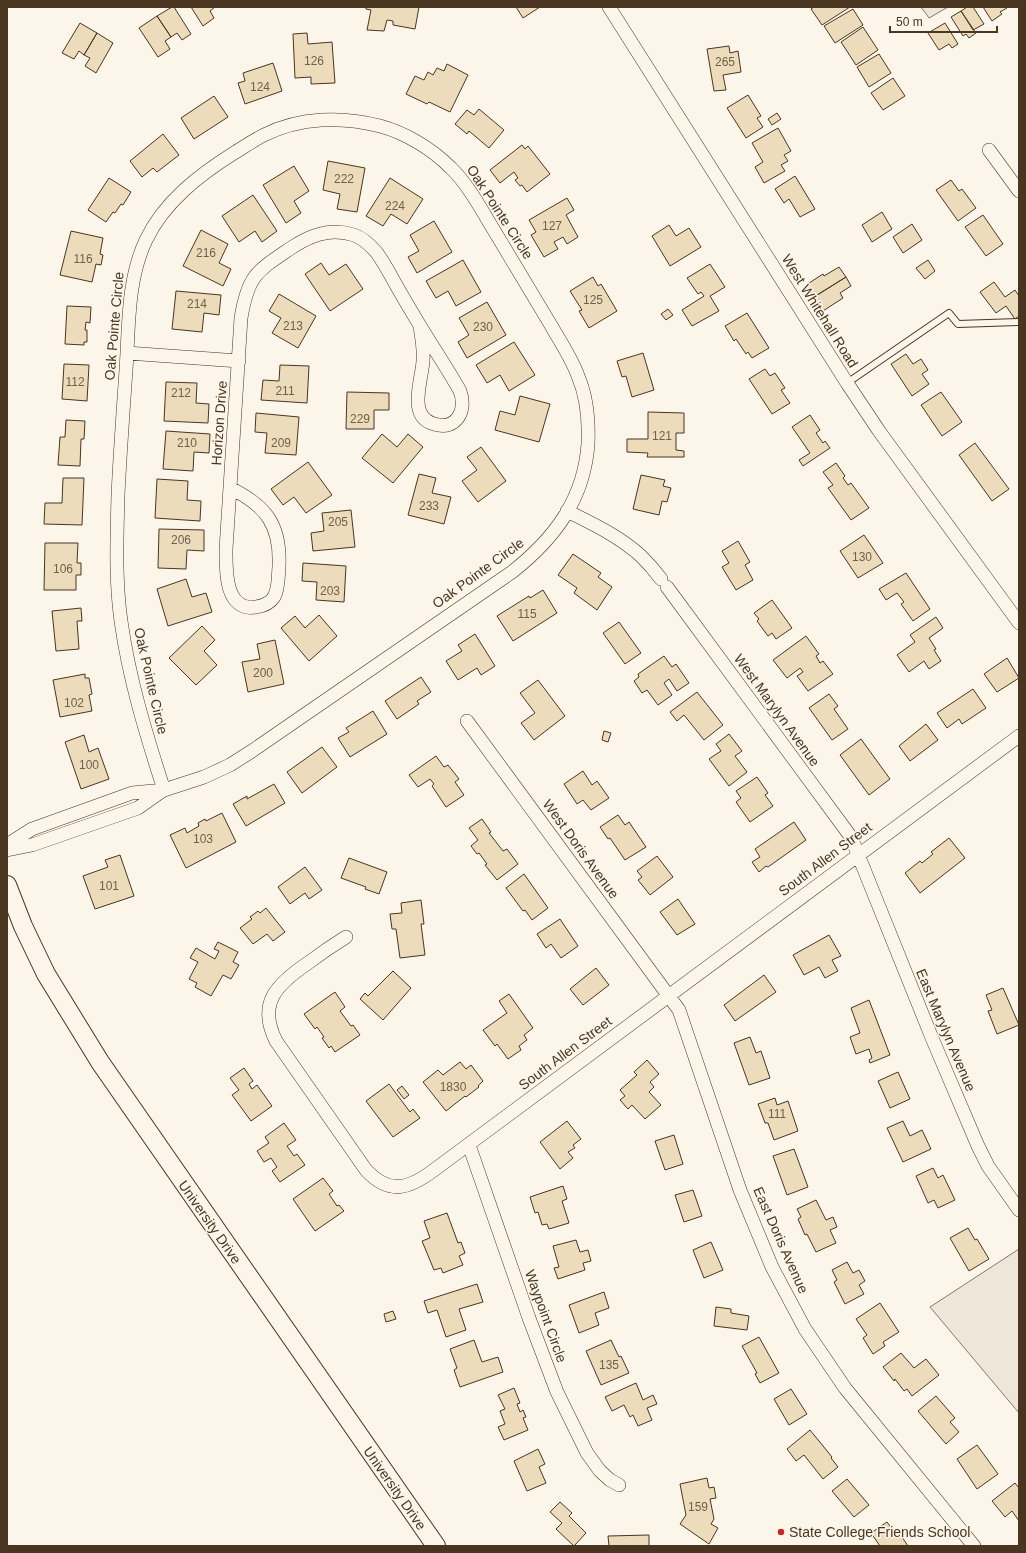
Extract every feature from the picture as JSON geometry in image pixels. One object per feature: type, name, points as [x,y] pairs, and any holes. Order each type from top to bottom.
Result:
[{"type":"main road","name":"University Drive","points":[[7,885],[23,926],[46,974],[100,1062],[436,1546]]},
{"type":"street","name":"West Whitehall Road","points":[[609,7],[847,383],[879,431],[1019,623]]},
{"type":"street","name":"Oak Pointe Circle","points":[[7,845],[32,829],[125,795],[164,790],[204,777],[230,765],[474,598],[528,559],[554,533],[567,511],[582,476],[588,446],[586,400],[578,375],[527,284],[477,203],[456,173],[448,164],[422,145],[388,129],[363,122],[342,119],[308,121],[285,127],[262,136],[234,154],[183,191],[170,204],[150,232],[137,263],[132,288],[120,447],[116,540],[117,583],[127,660],[136,698],[164,790]]},
{"type":"street","points":[[989,150],[1019,191]]},
{"type":"street","name":"Horizon Drive","points":[[230,488],[252,500],[260,507],[274,527],[277,536],[279,558],[276,591],[270,602],[260,607],[248,607],[239,603],[235,599],[228,586],[226,576],[226,549],[238,361],[242,311],[245,297],[252,280],[265,266],[303,240],[318,234],[333,232],[347,233],[354,235],[367,243],[378,254],[420,327],[454,380],[463,399],[462,414],[444,426],[430,423],[422,417],[419,411],[418,400],[424,349],[420,327]]},
{"type":"street","points":[[127,353],[238,361]]},
{"type":"street","name":"West Marylyn Avenue","points":[[567,511],[625,543],[642,556],[664,583],[851,836],[857,855]]},
{"type":"street","name":"West Doris Avenue","points":[[467,721],[669,995]]},
{"type":"street","name":"South Allen Street","points":[[346,937],[301,967],[280,984],[274,992],[268,1010],[270,1030],[276,1041],[361,1164],[371,1175],[381,1182],[390,1186],[408,1186],[419,1181],[1019,736]]},
{"type":"street","name":"Oak Pointe Circle","points":[[7,850],[32,845],[138,808],[164,790]]},
{"type":"street","name":"East Marylyn Avenue","points":[[857,855],[978,1146],[988,1166],[1019,1210]]},
{"type":"street","name":"East Doris Avenue","points":[[669,995],[679,1010],[740,1190],[772,1267],[805,1329],[845,1388],[974,1546]]},
{"type":"street","name":"Waypoint Circle","points":[[469,1144],[529,1318],[557,1392],[587,1453],[600,1472],[618,1485]]},
{"type":"lane","points":[[847,383],[949,313],[958,324],[1019,322]]},
{"type":"shaded area","points":[[921,7],[948,7],[929,18]]},
{"type":"shaded area","points":[[1019,1249],[1019,1413],[930,1307]]},
{"type":"building","points":[[174,7],[191,34],[182,40],[177,33],[171,37],[157,16]]},
{"type":"building","points":[[191,7],[215,7],[210,11],[214,18],[203,26]]},
{"type":"building","points":[[366,7],[419,7],[415,29],[393,25],[393,21],[387,20],[384,31],[367,30],[371,10],[366,9]]},
{"type":"building","points":[[516,7],[540,7],[523,18]]},
{"type":"building","points":[[814,7],[850,7],[822,25],[811,9]]},
{"type":"building","points":[[967,7],[973,7],[984,24],[973,30],[961,11]]},
{"type":"building","points":[[983,7],[1007,8],[1000,12],[1002,14],[992,21]]},
{"type":"building","points":[[853,9],[863,25],[835,43],[824,26]]},
{"type":"building","points":[[961,11],[976,33],[969,38],[966,34],[963,36],[951,17]]},
{"type":"building","points":[[157,16],[171,37],[165,41],[170,49],[158,57],[139,28]]},
{"type":"building","points":[[80,23],[97,33],[84,55],[79,51],[74,59],[62,53]]},
{"type":"building","points":[[945,23],[958,44],[952,48],[949,44],[939,50],[928,33]]},
{"type":"building","points":[[863,27],[878,50],[856,65],[841,42]]},
{"type":"building","points":[[97,33],[113,43],[96,73],[85,66],[90,58],[84,55]]},
{"type":"building","points":[[307,33],[308,44],[332,42],[335,83],[311,84],[311,77],[295,78],[293,34]]},
{"type":"building","points":[[729,46],[730,53],[738,51],[741,72],[723,75],[726,90],[714,91],[707,49]]},
{"type":"building","points":[[879,54],[891,73],[869,87],[857,67]]},
{"type":"building","points":[[273,63],[282,91],[245,104],[238,83],[245,81],[243,73]]},
{"type":"building","points":[[447,64],[468,75],[450,112],[429,102],[427,104],[406,94],[415,76],[424,80],[428,72],[433,75],[437,68],[444,71]]},
{"type":"building","points":[[893,78],[905,96],[883,110],[871,93]]},
{"type":"building","points":[[748,95],[761,116],[757,118],[763,127],[746,138],[727,108]]},
{"type":"building","points":[[214,96],[228,117],[194,139],[181,118]]},
{"type":"building","points":[[479,109],[504,130],[489,148],[469,131],[467,134],[455,124],[467,110],[474,115]]},
{"type":"building","points":[[777,113],[781,119],[772,125],[768,119]]},
{"type":"building","points":[[778,128],[791,151],[784,155],[788,161],[781,165],[785,171],[764,183],[755,167],[763,162],[752,143]]},
{"type":"building","points":[[163,134],[179,155],[157,172],[153,168],[142,177],[130,161]]},
{"type":"building","points":[[522,145],[525,149],[528,146],[550,174],[527,192],[522,185],[520,186],[515,180],[518,178],[514,172],[500,183],[490,170]]},
{"type":"building","points":[[328,161],[365,168],[357,212],[337,209],[340,194],[323,190]]},
{"type":"building","points":[[294,166],[309,191],[294,201],[301,213],[286,223],[263,185]]},
{"type":"building","points":[[795,176],[815,209],[800,217],[789,199],[784,203],[775,189]]},
{"type":"building","points":[[109,178],[131,192],[123,205],[121,204],[115,213],[113,212],[106,222],[88,210]]},
{"type":"building","points":[[390,178],[423,199],[407,224],[391,214],[383,226],[366,216]]},
{"type":"building","points":[[951,180],[959,191],[962,189],[976,208],[958,221],[936,190]]},
{"type":"building","points":[[253,195],[277,231],[262,242],[255,231],[239,242],[222,216]]},
{"type":"building","points":[[567,198],[574,210],[566,215],[578,237],[567,244],[563,237],[554,242],[558,249],[544,257],[531,235],[536,232],[529,220]]},
{"type":"building","points":[[882,212],[892,229],[872,242],[862,225]]},
{"type":"building","points":[[983,215],[1003,244],[986,256],[965,227]]},
{"type":"building","points":[[434,221],[452,252],[417,273],[408,257],[419,251],[410,235]]},
{"type":"building","points":[[912,224],[922,240],[903,253],[893,237]]},
{"type":"building","points":[[669,225],[676,236],[689,228],[701,247],[670,266],[652,236]]},
{"type":"building","points":[[201,230],[228,244],[219,263],[231,269],[223,286],[183,266]]},
{"type":"building","points":[[71,231],[103,238],[100,254],[103,255],[101,265],[96,264],[92,282],[60,275]]},
{"type":"building","points":[[463,260],[481,292],[456,306],[448,291],[436,298],[426,281]]},
{"type":"building","points":[[928,260],[935,271],[925,279],[916,268]]},
{"type":"building","points":[[321,263],[329,275],[346,264],[363,289],[330,311],[305,274]]},
{"type":"building","points":[[710,264],[725,287],[710,296],[719,311],[692,326],[682,310],[704,296],[701,292],[698,294],[687,278]]},
{"type":"building","points":[[839,267],[846,277],[814,297],[806,285],[823,274],[824,276]]},
{"type":"building","points":[[593,277],[598,286],[601,284],[617,311],[589,328],[579,311],[582,310],[570,291]]},
{"type":"building","points":[[846,277],[851,286],[840,293],[843,298],[823,311],[814,297]]},
{"type":"building","points":[[994,282],[1005,297],[1015,290],[1019,296],[1019,316],[1015,319],[1006,306],[996,313],[980,292]]},
{"type":"building","points":[[176,291],[221,295],[219,315],[204,313],[202,332],[172,329]]},
{"type":"building","points":[[279,294],[316,316],[298,348],[272,333],[281,318],[269,311]]},
{"type":"building","points":[[487,302],[506,335],[467,358],[458,342],[469,335],[459,318]]},
{"type":"building","points":[[67,306],[91,307],[90,323],[86,322],[85,330],[87,330],[87,342],[84,342],[84,345],[65,344]]},
{"type":"building","points":[[668,309],[673,315],[666,320],[661,314]]},
{"type":"building","points":[[747,313],[769,348],[752,358],[748,352],[746,354],[736,339],[734,341],[725,326]]},
{"type":"building","points":[[514,342],[535,375],[509,391],[500,375],[487,383],[476,365]]},
{"type":"building","points":[[643,353],[654,390],[632,397],[626,376],[622,377],[617,361]]},
{"type":"building","points":[[906,354],[913,364],[921,359],[928,370],[922,374],[929,384],[912,396],[891,364]]},
{"type":"building","points":[[64,364],[89,365],[87,401],[62,399]]},
{"type":"building","points":[[280,365],[309,366],[307,403],[261,400],[263,380],[279,381]]},
{"type":"building","points":[[765,369],[770,376],[775,373],[785,388],[781,390],[790,403],[772,414],[749,379]]},
{"type":"building","points":[[166,382],[197,383],[196,403],[209,404],[208,423],[164,421]]},
{"type":"building","points":[[347,392],[389,393],[389,410],[374,410],[374,429],[346,429]]},
{"type":"building","points":[[941,392],[962,422],[942,436],[921,405]]},
{"type":"building","points":[[520,396],[550,404],[539,442],[495,430],[500,411],[515,415]]},
{"type":"building","points":[[648,412],[684,413],[684,433],[676,433],[676,450],[684,451],[684,457],[647,457],[648,453],[627,452],[627,439],[648,439]]},
{"type":"building","points":[[256,413],[299,417],[296,455],[265,453],[267,433],[255,432]]},
{"type":"building","points":[[810,415],[820,430],[816,433],[823,443],[825,441],[830,448],[803,466],[799,460],[810,453],[792,427]]},
{"type":"building","points":[[66,420],[85,421],[84,439],[81,439],[80,466],[58,465],[60,437],[65,437]]},
{"type":"building","points":[[166,431],[210,434],[209,453],[194,452],[193,471],[163,469]]},
{"type":"building","points":[[382,434],[397,447],[408,434],[423,447],[393,483],[362,458]]},
{"type":"building","points":[[975,443],[1009,489],[992,501],[959,455]]},
{"type":"building","points":[[481,447],[506,481],[478,502],[462,481],[477,470],[467,457]]},
{"type":"building","points":[[308,462],[332,495],[306,513],[294,497],[283,505],[271,489]]},
{"type":"building","points":[[836,463],[845,476],[843,478],[848,485],[851,483],[869,508],[851,520],[828,488],[833,485],[823,472]]},
{"type":"building","points":[[419,474],[436,478],[432,493],[451,497],[444,524],[408,515]]},
{"type":"building","points":[[641,475],[665,480],[663,486],[671,488],[667,502],[662,501],[659,515],[633,509]]},
{"type":"building","points":[[63,478],[84,478],[82,525],[44,524],[45,503],[62,503]]},
{"type":"building","points":[[157,479],[188,481],[187,500],[201,501],[200,521],[155,518]]},
{"type":"building","points":[[351,510],[355,547],[313,551],[311,533],[324,531],[322,513]]},
{"type":"building","points":[[159,529],[204,530],[204,551],[187,550],[186,569],[158,568]]},
{"type":"building","points":[[864,535],[883,563],[858,578],[840,551]]},
{"type":"building","points":[[738,541],[750,562],[745,565],[753,580],[736,590],[722,567],[729,563],[722,551]]},
{"type":"building","points":[[45,543],[78,543],[77,563],[81,563],[81,575],[76,575],[76,590],[44,590]]},
{"type":"building","points":[[573,554],[601,573],[598,577],[612,587],[597,610],[574,593],[577,588],[558,575]]},
{"type":"building","points":[[303,563],[346,566],[344,602],[316,600],[317,582],[302,581]]},
{"type":"building","points":[[906,573],[930,609],[913,621],[901,604],[904,602],[897,593],[886,600],[879,589]]},
{"type":"building","points":[[186,579],[192,597],[206,593],[212,612],[168,626],[157,589]]},
{"type":"building","points":[[543,590],[557,613],[513,641],[497,616],[529,596],[530,598]]},
{"type":"building","points":[[772,600],[792,628],[776,639],[772,633],[768,636],[757,621],[759,619],[754,613]]},
{"type":"building","points":[[81,608],[82,621],[77,621],[79,649],[56,651],[52,611]]},
{"type":"building","points":[[319,615],[337,636],[309,661],[281,628],[295,616],[305,628]]},
{"type":"building","points":[[936,617],[943,628],[929,638],[941,661],[929,669],[924,661],[909,672],[897,655],[915,642],[910,635]]},
{"type":"building","points":[[619,622],[641,653],[625,664],[603,633]]},
{"type":"building","points":[[202,626],[215,640],[204,651],[217,665],[196,685],[169,658]]},
{"type":"building","points":[[475,634],[495,666],[481,675],[477,668],[458,680],[446,661],[462,651],[458,645]]},
{"type":"building","points":[[806,636],[819,654],[816,656],[820,663],[823,661],[833,674],[808,691],[797,676],[803,672],[800,668],[787,678],[773,660]]},
{"type":"building","points":[[275,640],[284,684],[248,692],[242,662],[260,659],[257,644]]},
{"type":"building","points":[[664,656],[672,667],[676,664],[689,683],[677,691],[669,679],[664,683],[672,695],[658,705],[647,690],[642,693],[634,681],[639,677],[638,674]]},
{"type":"building","points":[[1007,658],[1019,678],[997,692],[984,674]]},
{"type":"building","points":[[85,674],[85,678],[89,678],[92,694],[89,695],[92,711],[60,717],[53,680]]},
{"type":"building","points":[[421,677],[431,692],[417,701],[419,704],[397,719],[385,701]]},
{"type":"building","points":[[538,680],[565,716],[534,740],[521,723],[535,713],[520,693]]},
{"type":"building","points":[[973,689],[986,708],[962,724],[959,719],[947,728],[937,713]]},
{"type":"building","points":[[697,692],[723,725],[704,740],[684,715],[677,721],[670,712]]},
{"type":"building","points":[[829,694],[838,706],[834,709],[848,729],[832,740],[809,708]]},
{"type":"building","points":[[373,711],[387,734],[350,757],[338,738],[349,732],[346,728]]},
{"type":"building","points":[[926,724],[938,740],[910,761],[899,746]]},
{"type":"building","points":[[604,731],[611,733],[608,742],[602,740]]},
{"type":"building","points":[[729,734],[742,751],[735,756],[747,772],[729,786],[709,759],[721,751],[716,744]]},
{"type":"building","points":[[84,735],[89,752],[98,748],[109,779],[81,789],[65,742]]},
{"type":"building","points":[[861,739],[890,779],[869,795],[840,755]]},
{"type":"building","points":[[322,747],[337,767],[302,793],[287,772]]},
{"type":"building","points":[[436,756],[444,767],[448,765],[459,779],[455,782],[464,795],[446,807],[432,786],[434,784],[430,779],[418,787],[409,775]]},
{"type":"building","points":[[583,771],[592,785],[597,781],[609,798],[591,810],[583,800],[577,804],[564,784]]},
{"type":"building","points":[[757,777],[768,793],[765,795],[773,806],[750,822],[736,802],[741,798],[736,791]]},
{"type":"building","points":[[274,784],[285,803],[246,826],[233,804],[247,796],[247,799]]},
{"type":"building","points":[[222,813],[236,842],[186,868],[170,835],[185,828],[187,833],[199,826],[198,823],[205,819],[206,821]]},
{"type":"building","points":[[618,815],[625,825],[629,822],[646,847],[625,860],[610,838],[608,839],[600,827]]},
{"type":"building","points":[[482,819],[491,832],[489,833],[503,851],[507,849],[518,864],[497,880],[485,865],[487,864],[479,853],[477,854],[471,846],[478,840],[469,828]]},
{"type":"building","points":[[794,822],[806,840],[759,872],[752,862],[760,857],[755,849]]},
{"type":"building","points":[[949,838],[965,858],[920,893],[905,873],[920,861],[922,863],[933,854],[931,852]]},
{"type":"building","points":[[120,855],[134,896],[95,909],[83,876],[108,867],[105,860]]},
{"type":"building","points":[[657,856],[673,877],[650,895],[638,880],[642,877],[637,871]]},
{"type":"building","points":[[349,858],[387,872],[379,894],[365,889],[366,887],[341,878]]},
{"type":"building","points":[[305,867],[322,890],[309,899],[305,893],[290,904],[278,887]]},
{"type":"building","points":[[524,874],[548,908],[532,920],[525,910],[523,911],[506,888]]},
{"type":"building","points":[[678,899],[695,924],[677,935],[660,912]]},
{"type":"building","points":[[421,900],[424,924],[421,924],[425,955],[400,958],[396,929],[392,929],[390,914],[402,913],[401,903]]},
{"type":"building","points":[[266,908],[285,932],[273,941],[267,934],[253,944],[240,928],[252,919],[250,917],[258,911],[260,913]]},
{"type":"building","points":[[560,919],[578,946],[561,958],[551,944],[546,948],[537,934]]},
{"type":"building","points":[[829,935],[841,956],[832,960],[838,971],[825,978],[819,967],[804,975],[793,955]]},
{"type":"building","points":[[218,942],[238,952],[233,962],[239,965],[231,979],[223,975],[211,996],[195,987],[197,983],[189,979],[198,962],[190,958],[196,948],[215,959],[219,951],[214,949]]},
{"type":"building","points":[[596,968],[609,985],[583,1005],[570,989]]},
{"type":"building","points":[[393,971],[411,988],[383,1020],[360,999],[365,993],[368,996]]},
{"type":"building","points":[[764,975],[776,992],[735,1021],[724,1005]]},
{"type":"building","points":[[1003,988],[1019,1025],[997,1034],[988,1011],[992,1010],[986,995]]},
{"type":"building","points":[[335,992],[345,1007],[340,1011],[360,1035],[335,1052],[331,1046],[329,1048],[317,1027],[315,1029],[304,1014]]},
{"type":"building","points":[[509,994],[533,1028],[524,1035],[527,1040],[519,1046],[521,1050],[508,1059],[497,1044],[495,1046],[483,1030],[507,1013],[499,1001]]},
{"type":"building","points":[[869,1000],[890,1055],[870,1063],[869,1060],[872,1058],[869,1049],[856,1054],[850,1037],[860,1033],[851,1008]]},
{"type":"building","points":[[750,1037],[756,1053],[761,1051],[770,1078],[749,1085],[734,1043]]},
{"type":"building","points":[[647,1060],[659,1074],[650,1082],[654,1087],[649,1092],[661,1105],[645,1119],[632,1105],[628,1109],[620,1100],[625,1096],[620,1090],[637,1075],[634,1072]]},
{"type":"building","points":[[460,1062],[466,1069],[471,1065],[483,1081],[478,1086],[479,1087],[446,1111],[423,1082],[438,1070],[443,1075]]},
{"type":"building","points":[[244,1068],[253,1081],[249,1084],[252,1089],[257,1085],[272,1106],[251,1121],[232,1095],[239,1090],[230,1078]]},
{"type":"building","points":[[898,1072],[910,1099],[890,1108],[878,1081]]},
{"type":"building","points":[[389,1084],[410,1112],[413,1109],[420,1118],[393,1137],[366,1101]]},
{"type":"building","points":[[402,1086],[409,1095],[404,1099],[397,1090]]},
{"type":"building","points":[[775,1098],[777,1105],[788,1101],[798,1131],[774,1140],[768,1123],[765,1123],[758,1104]]},
{"type":"building","points":[[567,1121],[581,1139],[573,1145],[575,1148],[568,1152],[573,1158],[560,1169],[540,1142]]},
{"type":"building","points":[[903,1121],[910,1136],[922,1130],[931,1149],[903,1162],[887,1128]]},
{"type":"building","points":[[284,1123],[296,1140],[287,1146],[294,1156],[297,1154],[305,1165],[280,1182],[272,1171],[277,1167],[271,1158],[264,1162],[257,1151],[269,1143],[265,1137]]},
{"type":"building","points":[[674,1135],[683,1164],[665,1170],[655,1141]]},
{"type":"building","points":[[794,1149],[808,1187],[787,1195],[773,1156]]},
{"type":"building","points":[[933,1168],[938,1178],[943,1175],[955,1200],[938,1208],[934,1200],[928,1203],[916,1176]]},
{"type":"building","points":[[323,1178],[333,1191],[329,1194],[337,1206],[339,1205],[344,1211],[315,1231],[293,1199]]},
{"type":"building","points":[[563,1186],[567,1199],[562,1201],[569,1223],[549,1229],[547,1224],[542,1225],[538,1212],[535,1213],[530,1197]]},
{"type":"building","points":[[693,1190],[702,1216],[684,1222],[675,1195]]},
{"type":"building","points":[[816,1200],[826,1220],[833,1217],[837,1227],[830,1230],[836,1243],[816,1252],[807,1234],[805,1235],[798,1219],[801,1217],[797,1209]]},
{"type":"building","points":[[447,1213],[458,1243],[461,1242],[465,1253],[459,1256],[463,1265],[443,1273],[441,1268],[434,1270],[422,1241],[430,1238],[424,1221]]},
{"type":"building","points":[[968,1228],[975,1240],[977,1239],[989,1259],[969,1271],[950,1238]]},
{"type":"building","points":[[576,1240],[580,1252],[588,1250],[591,1261],[583,1263],[585,1270],[558,1279],[554,1268],[559,1267],[553,1246]]},
{"type":"building","points":[[711,1242],[723,1270],[704,1278],[693,1250]]},
{"type":"building","points":[[847,1262],[853,1273],[859,1270],[865,1281],[859,1285],[864,1294],[845,1304],[834,1282],[837,1280],[832,1270]]},
{"type":"building","points":[[477,1284],[483,1302],[459,1309],[466,1330],[446,1337],[437,1310],[428,1313],[424,1301]]},
{"type":"building","points":[[604,1292],[609,1308],[595,1313],[599,1325],[579,1333],[569,1305]]},
{"type":"building","points":[[880,1303],[899,1332],[883,1342],[885,1346],[873,1354],[863,1338],[867,1335],[856,1319]]},
{"type":"building","points":[[716,1307],[731,1309],[731,1313],[749,1316],[747,1330],[714,1326]]},
{"type":"building","points":[[393,1311],[396,1319],[386,1322],[384,1314]]},
{"type":"building","points":[[759,1337],[779,1373],[760,1383],[755,1374],[757,1373],[742,1346]]},
{"type":"building","points":[[474,1340],[482,1362],[498,1357],[503,1372],[460,1387],[454,1370],[457,1368],[450,1349]]},
{"type":"building","points":[[611,1340],[629,1373],[601,1385],[586,1351]]},
{"type":"building","points":[[901,1353],[914,1368],[926,1359],[939,1375],[912,1396],[907,1389],[904,1391],[895,1379],[894,1381],[883,1367]]},
{"type":"building","points":[[636,1383],[643,1400],[653,1395],[657,1404],[647,1408],[652,1420],[638,1426],[633,1415],[630,1417],[624,1405],[612,1411],[605,1397]]},
{"type":"building","points":[[514,1388],[520,1403],[517,1404],[520,1412],[523,1410],[526,1417],[523,1418],[528,1430],[504,1440],[498,1427],[505,1424],[500,1411],[505,1409],[498,1395]]},
{"type":"building","points":[[791,1389],[807,1414],[789,1425],[774,1399]]},
{"type":"building","points":[[936,1396],[955,1418],[950,1422],[959,1432],[946,1444],[918,1411]]},
{"type":"building","points":[[810,1430],[832,1457],[831,1458],[838,1467],[823,1479],[804,1455],[796,1461],[787,1449]]},
{"type":"building","points":[[977,1445],[998,1474],[977,1489],[957,1459]]},
{"type":"building","points":[[538,1449],[545,1464],[539,1467],[546,1483],[527,1491],[514,1461]]},
{"type":"building","points":[[707,1478],[709,1488],[714,1487],[716,1498],[710,1499],[714,1519],[711,1524],[718,1528],[709,1544],[680,1524],[686,1515],[680,1484]]},
{"type":"building","points":[[847,1479],[869,1505],[854,1517],[832,1491]]},
{"type":"building","points":[[1015,1483],[1019,1488],[1019,1521],[1012,1511],[1005,1517],[992,1501]]},
{"type":"building","points":[[560,1502],[572,1513],[569,1516],[586,1533],[574,1546],[556,1529],[562,1523],[550,1512]]},
{"type":"building","points":[[887,1522],[897,1536],[900,1534],[908,1546],[880,1546],[871,1533]]},
{"type":"building","points":[[649,1535],[649,1546],[609,1546],[608,1536]]},
{"type":"place","name":"State College Friends School","points":[[781,1532]]}]
